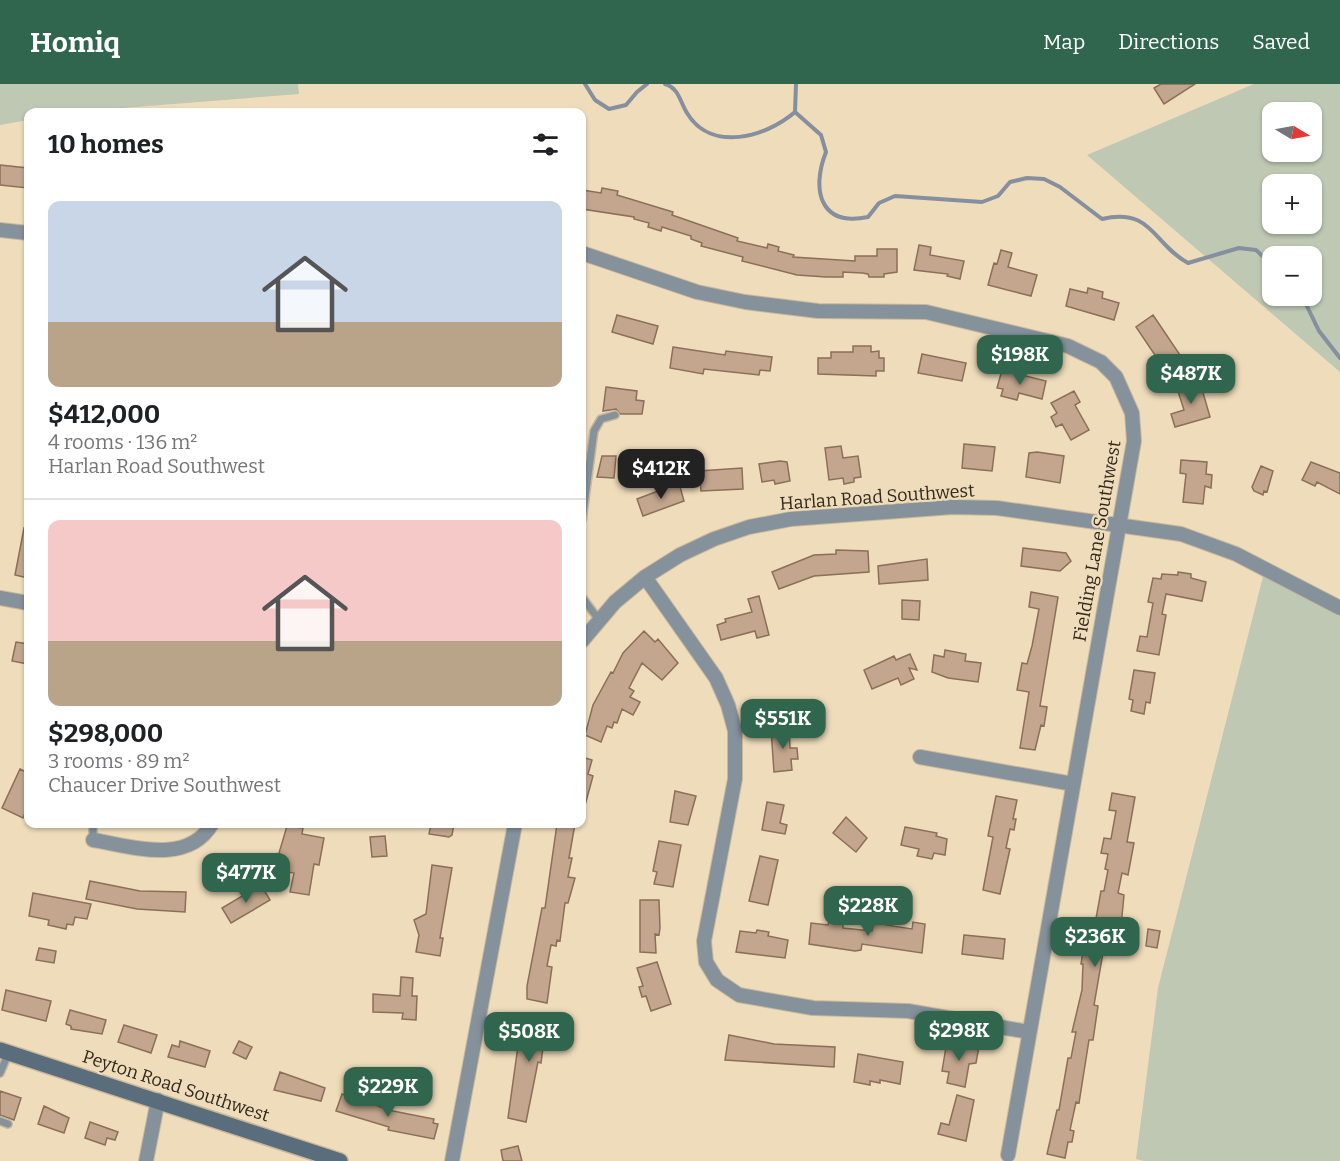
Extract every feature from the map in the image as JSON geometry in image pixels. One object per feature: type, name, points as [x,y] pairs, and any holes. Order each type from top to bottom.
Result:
[{"type":"street","points":[[0,230],[24,233]]},
{"type":"street","name":"Fielding Lane Southwest","points":[[586,254],[697,292],[745,302],[818,311],[926,312],[1082,351],[1101,362],[1116,377],[1132,413],[1134,441],[1008,1155]]},
{"type":"street","name":"Harlan Road Southwest","points":[[586,636],[599,620],[645,577],[680,555],[714,539],[749,527],[791,519],[953,507],[997,508],[1181,534],[1236,554],[1340,608]]},
{"type":"street","points":[[645,577],[716,678],[728,705],[735,731],[735,779],[704,941],[706,962],[717,980],[739,995],[790,1006],[908,1011],[1029,1032]]},
{"type":"street","points":[[0,598],[24,602]]},
{"type":"street","points":[[920,757],[1073,784]]},
{"type":"street","points":[[93,840],[170,850],[192,844],[208,828]]},
{"type":"street","points":[[452,1161],[514,828]]},
{"type":"street","name":"Peyton Road Southwest","points":[[4,1051],[340,1161]]},
{"type":"street","points":[[146,1161],[158,1100]]},
{"type":"lane","points":[[586,490],[594,431],[600,419],[615,416]]},
{"type":"lane","points":[[586,602],[599,620]]},
{"type":"lane","points":[[93,828],[93,840]]},
{"type":"lane","points":[[0,1073],[4,1051]]},
{"type":"lane","points":[[0,1121],[8,1124]]},
{"type":"green space","points":[[0,84],[298,84],[299,94],[122,108],[24,108],[24,121],[0,125]]},
{"type":"green space","points":[[1254,84],[1340,84],[1340,372],[1263,306],[1322,306],[1322,246],[1262,246],[1262,305],[1087,155]]},
{"type":"green space","points":[[1265,569],[1340,609],[1340,1161],[1144,1161],[1136,1159],[1158,988]]},
{"type":"building","points":[[1161,84],[1195,84],[1164,104],[1154,88]]},
{"type":"building","points":[[0,165],[24,168],[24,188],[0,185]]},
{"type":"building","points":[[602,188],[618,191],[617,195],[673,212],[672,215],[738,238],[737,241],[767,248],[768,244],[779,247],[778,251],[794,255],[793,257],[855,261],[855,256],[877,256],[877,249],[897,249],[897,272],[884,274],[884,277],[869,277],[868,274],[843,272],[843,277],[797,275],[742,261],[743,257],[701,246],[702,243],[691,239],[691,236],[662,227],[661,231],[648,227],[649,223],[634,219],[634,217],[586,210],[586,191],[601,193]]},
{"type":"building","points":[[919,245],[931,247],[930,255],[964,261],[960,279],[947,276],[948,274],[914,270]]},
{"type":"building","points":[[1001,250],[1012,253],[1008,267],[1037,275],[1031,296],[988,285],[994,263],[997,264]]},
{"type":"building","points":[[1088,288],[1103,292],[1102,298],[1119,303],[1114,320],[1066,306],[1070,289],[1087,293]]},
{"type":"building","points":[[617,315],[658,326],[653,344],[612,332]]},
{"type":"building","points":[[1153,315],[1180,355],[1163,367],[1136,327]]},
{"type":"building","points":[[853,346],[871,346],[871,352],[879,351],[879,358],[884,358],[884,371],[876,371],[876,376],[818,374],[818,358],[831,358],[831,352],[853,352]]},
{"type":"building","points":[[673,347],[725,355],[726,351],[772,357],[770,371],[760,370],[759,375],[704,369],[703,374],[670,368]]},
{"type":"building","points":[[922,354],[966,363],[962,381],[918,373]]},
{"type":"building","points":[[1002,370],[1046,381],[1042,399],[1019,393],[1017,400],[1001,396],[1003,389],[997,388]]},
{"type":"building","points":[[1200,382],[1210,417],[1175,427],[1171,414],[1184,410],[1177,388]]},
{"type":"building","points":[[606,387],[637,391],[636,400],[644,401],[642,414],[620,414],[616,409],[603,411]]},
{"type":"building","points":[[1074,391],[1080,402],[1075,405],[1089,430],[1071,440],[1062,424],[1056,427],[1051,417],[1057,413],[1051,403]]},
{"type":"building","points":[[964,444],[995,447],[992,471],[962,468]]},
{"type":"building","points":[[841,446],[843,458],[858,456],[861,477],[854,478],[854,482],[844,484],[843,478],[829,480],[825,448]]},
{"type":"building","points":[[1029,453],[1064,456],[1060,483],[1026,477]]},
{"type":"building","points":[[602,456],[616,456],[614,478],[597,477]]},
{"type":"building","points":[[1181,460],[1207,462],[1206,474],[1212,475],[1211,488],[1205,486],[1203,504],[1183,502],[1186,474],[1180,473]]},
{"type":"building","points":[[787,462],[790,481],[775,484],[774,480],[762,482],[759,464]]},
{"type":"building","points":[[1311,462],[1340,473],[1340,494],[1317,482],[1315,486],[1302,480]]},
{"type":"building","points":[[1261,466],[1273,471],[1267,492],[1264,491],[1263,495],[1254,491],[1252,487]]},
{"type":"building","points":[[742,468],[743,489],[701,491],[699,471]]},
{"type":"building","points":[[679,483],[684,501],[643,516],[637,499]]},
{"type":"building","points":[[24,528],[24,577],[15,575]]},
{"type":"building","points":[[1023,548],[1066,553],[1071,561],[1060,571],[1021,566]]},
{"type":"building","points":[[836,550],[868,551],[869,572],[814,576],[779,589],[772,572],[814,555],[836,554]]},
{"type":"building","points":[[927,559],[928,580],[879,584],[878,566]]},
{"type":"building","points":[[1178,572],[1191,574],[1191,578],[1206,582],[1202,601],[1166,594],[1162,614],[1166,615],[1159,655],[1137,651],[1140,636],[1147,637],[1153,603],[1148,602],[1153,578],[1161,579],[1162,574],[1178,575]]},
{"type":"building","points":[[1031,592],[1058,597],[1040,706],[1047,707],[1044,726],[1041,725],[1035,750],[1020,748],[1029,692],[1017,690],[1022,663],[1027,664],[1032,646],[1039,609],[1029,607]]},
{"type":"building","points":[[759,596],[769,635],[757,638],[755,631],[721,640],[717,625],[726,622],[725,619],[752,612],[748,599]]},
{"type":"building","points":[[902,600],[920,601],[919,620],[902,619]]},
{"type":"building","points":[[644,631],[655,642],[658,639],[678,663],[662,680],[642,663],[629,688],[634,691],[630,697],[640,702],[633,715],[622,709],[617,723],[614,722],[612,728],[607,726],[601,742],[586,735],[586,731],[593,705],[623,653]]},
{"type":"building","points":[[16,642],[24,643],[24,663],[12,661]]},
{"type":"building","points":[[945,650],[966,654],[965,661],[981,663],[978,682],[948,678],[932,672],[934,655],[944,657]]},
{"type":"building","points":[[910,654],[917,670],[909,668],[914,679],[901,685],[898,678],[872,689],[864,670],[894,656],[896,660]]},
{"type":"building","points":[[1134,670],[1155,673],[1150,703],[1146,702],[1144,714],[1131,711],[1133,700],[1129,699]]},
{"type":"building","points":[[789,728],[790,748],[797,748],[798,759],[791,759],[792,770],[774,772],[771,729]]},
{"type":"building","points":[[586,758],[592,760],[588,774],[593,776],[586,802]]},
{"type":"building","points":[[20,769],[24,771],[23,818],[2,808]]},
{"type":"building","points":[[675,791],[696,796],[688,825],[670,822]]},
{"type":"building","points":[[1112,793],[1135,797],[1127,842],[1134,843],[1128,875],[1122,873],[1118,893],[1124,895],[1120,937],[1106,935],[1094,1005],[1098,1006],[1093,1040],[1089,1040],[1079,1103],[1076,1102],[1070,1130],[1074,1131],[1072,1142],[1068,1142],[1065,1158],[1047,1154],[1076,1032],[1072,1032],[1082,990],[1083,964],[1081,964],[1084,945],[1091,946],[1101,891],[1104,891],[1108,870],[1105,869],[1108,854],[1101,853],[1104,838],[1111,839],[1116,811],[1109,810]]},
{"type":"building","points":[[996,796],[1017,800],[1013,819],[1016,819],[1014,830],[1010,829],[1006,848],[1010,849],[1000,894],[983,890],[993,837],[988,836]]},
{"type":"building","points":[[767,802],[784,805],[780,823],[787,825],[785,834],[762,830]]},
{"type":"building","points":[[846,817],[867,838],[856,852],[833,833]]},
{"type":"building","points":[[905,827],[937,833],[936,836],[947,839],[945,855],[934,853],[932,859],[917,856],[919,849],[901,845]]},
{"type":"building","points":[[286,828],[303,828],[302,834],[324,838],[319,865],[314,864],[309,895],[290,892],[294,873],[274,870]]},
{"type":"building","points":[[430,828],[453,828],[452,835],[449,837],[429,834]]},
{"type":"building","points":[[556,828],[574,828],[568,877],[575,878],[568,903],[565,903],[560,941],[557,940],[556,946],[551,945],[547,966],[552,967],[547,1003],[527,999],[527,986],[542,908],[545,908]]},
{"type":"building","points":[[385,836],[387,856],[372,857],[370,837]]},
{"type":"building","points":[[659,841],[681,845],[673,887],[654,884],[657,872],[653,871]]},
{"type":"building","points":[[760,856],[778,860],[768,905],[749,901]]},
{"type":"building","points":[[432,865],[452,868],[440,938],[443,938],[440,956],[416,952],[419,935],[414,920],[426,914]]},
{"type":"building","points":[[90,881],[140,891],[186,892],[185,912],[137,909],[86,899]]},
{"type":"building","points":[[261,885],[270,900],[231,923],[222,908]]},
{"type":"building","points":[[33,893],[91,904],[87,919],[75,917],[73,925],[67,924],[66,929],[48,925],[49,920],[29,916]]},
{"type":"building","points":[[640,900],[659,900],[660,928],[659,935],[655,934],[656,953],[640,952]]},
{"type":"building","points":[[875,919],[887,921],[886,925],[912,929],[913,922],[925,924],[922,953],[862,944],[861,950],[855,951],[809,944],[811,923],[828,925],[829,921],[843,922],[843,928],[872,931]]},
{"type":"building","points":[[1148,929],[1160,931],[1157,948],[1146,946]]},
{"type":"building","points":[[757,930],[769,932],[768,936],[788,940],[785,958],[736,952],[740,931],[756,933]]},
{"type":"building","points":[[964,935],[1005,939],[1003,959],[962,954]]},
{"type":"building","points":[[39,948],[56,951],[54,963],[36,960]]},
{"type":"building","points":[[657,962],[671,1004],[651,1011],[646,996],[642,997],[639,987],[643,986],[637,968]]},
{"type":"building","points":[[401,977],[413,978],[412,996],[417,996],[416,1020],[402,1019],[403,1013],[373,1012],[373,994],[400,996]]},
{"type":"building","points":[[6,990],[51,1001],[46,1021],[2,1010]]},
{"type":"building","points":[[70,1010],[106,1020],[102,1034],[71,1029],[71,1026],[66,1024]]},
{"type":"building","points":[[522,1017],[549,1020],[548,1025],[559,1027],[557,1041],[544,1040],[541,1063],[538,1062],[526,1122],[508,1118]]},
{"type":"building","points":[[124,1025],[157,1035],[151,1053],[118,1042]]},
{"type":"building","points":[[729,1035],[774,1044],[835,1047],[834,1067],[725,1060]]},
{"type":"building","points":[[180,1041],[210,1051],[205,1067],[168,1057],[172,1045],[179,1047]]},
{"type":"building","points":[[239,1041],[252,1047],[246,1059],[233,1053]]},
{"type":"building","points":[[947,1041],[979,1046],[976,1063],[969,1064],[965,1087],[947,1083],[949,1072],[942,1071]]},
{"type":"building","points":[[858,1054],[903,1062],[900,1084],[880,1080],[880,1083],[870,1081],[870,1085],[854,1082]]},
{"type":"building","points":[[280,1072],[325,1088],[321,1101],[274,1090]]},
{"type":"building","points":[[0,1091],[21,1098],[14,1120],[0,1115]]},
{"type":"building","points":[[342,1094],[393,1111],[434,1119],[433,1123],[438,1124],[434,1139],[388,1130],[389,1127],[336,1111]]},
{"type":"building","points":[[957,1095],[974,1100],[966,1141],[938,1134],[941,1123],[949,1125]]},
{"type":"building","points":[[44,1106],[69,1118],[64,1133],[38,1124]]},
{"type":"building","points":[[90,1122],[118,1132],[115,1140],[107,1138],[105,1145],[85,1138]]},
{"type":"building","points":[[518,1146],[522,1161],[503,1161],[501,1150]]},
{"type":"waterway","points":[[585,84],[595,100],[609,109],[626,105],[647,84]]},
{"type":"waterway","points":[[665,84],[676,92],[687,113],[697,125],[710,133],[724,137],[754,134],[783,121],[795,112],[796,84]]},
{"type":"waterway","points":[[795,112],[821,135],[826,152],[819,180],[820,192],[823,202],[830,211],[839,216],[852,219],[868,217],[879,203],[895,196],[982,202],[998,196],[1010,182],[1027,178],[1044,179],[1060,187],[1102,219],[1132,218],[1142,223],[1176,255],[1188,263],[1239,248],[1256,250],[1262,256]]},
{"type":"waterway","points":[[1307,306],[1319,331],[1340,358]]}]
